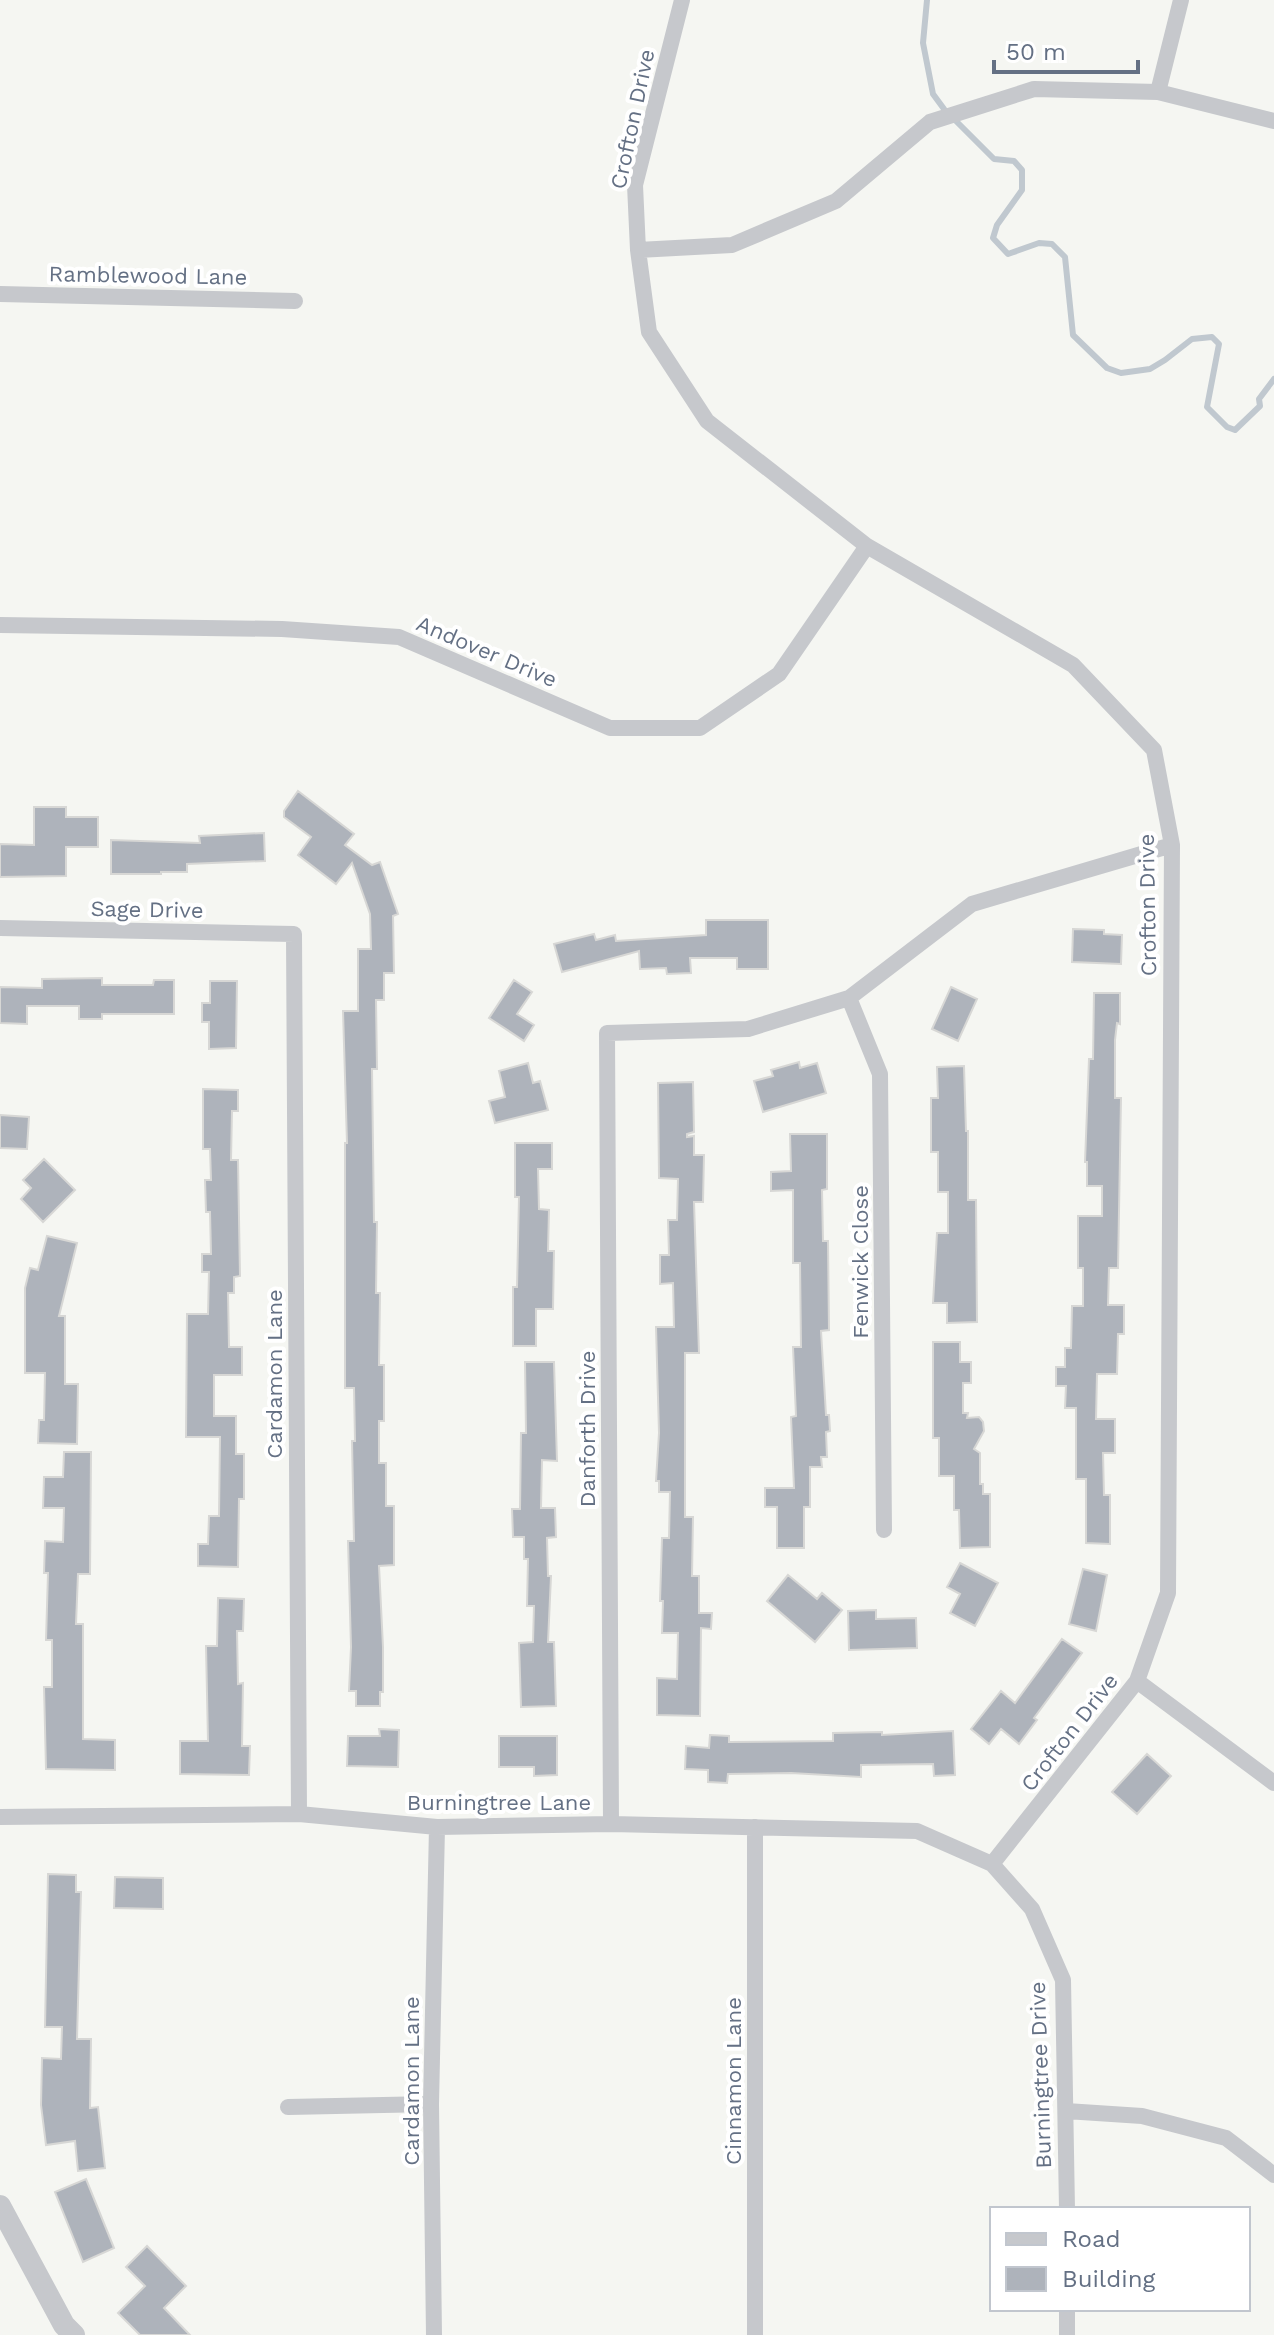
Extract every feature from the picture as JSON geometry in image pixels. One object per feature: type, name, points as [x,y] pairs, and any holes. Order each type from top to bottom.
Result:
[{"type":"street","name":"Crofton Drive","points":[[682,0],[635,185],[638,250],[649,332],[707,421],[867,546],[1073,665],[1154,750],[1172,845],[1168,1593],[1137,1681],[992,1864]]},
{"type":"street","points":[[1158,92],[1181,0]]},
{"type":"street","points":[[638,250],[732,245],[836,201],[930,122],[1034,89],[1158,92],[1274,121]]},
{"type":"street","name":"Ramblewood Lane","points":[[0,294],[295,301]]},
{"type":"street","name":"Andover Drive","points":[[0,625],[282,629],[399,637],[610,728],[700,728],[779,674],[867,546]]},
{"type":"street","points":[[849,998],[972,904],[1172,845]]},
{"type":"street","name":"Sage Drive","points":[[0,928],[294,934]]},
{"type":"street","name":"Cardamon Lane","points":[[294,934],[299,1814]]},
{"type":"street","name":"Danforth Drive","points":[[611,1824],[607,1033],[748,1029],[849,998]]},
{"type":"street","name":"Fenwick Close","points":[[849,998],[880,1074],[884,1530]]},
{"type":"street","points":[[1137,1681],[1274,1783]]},
{"type":"street","name":"Burningtree Lane","points":[[0,1817],[299,1814],[437,1827],[611,1824],[917,1831],[992,1864]]},
{"type":"street","name":"Cardamon Lane","points":[[434,2335],[431,2104],[437,1827]]},
{"type":"street","name":"Cinnamon Lane","points":[[755,1827],[755,2335]]},
{"type":"street","name":"Burningtree Drive","points":[[992,1864],[1032,1909],[1063,1980],[1067,2207]]},
{"type":"street","points":[[288,2107],[431,2104]]},
{"type":"street","points":[[1066,2111],[1142,2116],[1226,2138],[1274,2175]]},
{"type":"street","points":[[0,2206],[64,2325],[74,2335]]},
{"type":"street","points":[[1067,2311],[1067,2335]]},
{"type":"building","points":[[298,791],[354,834],[345,845],[372,865],[380,862],[398,914],[393,916],[394,973],[384,973],[384,1000],[376,1000],[377,1069],[372,1069],[376,1293],[380,1293],[379,1365],[384,1365],[384,1421],[379,1421],[379,1463],[386,1463],[386,1506],[394,1506],[394,1565],[379,1566],[383,1647],[380,1706],[356,1706],[356,1691],[349,1691],[348,1541],[354,1541],[352,1441],[355,1441],[354,1388],[345,1388],[347,1143],[343,1011],[358,1011],[358,949],[371,949],[370,914],[352,863],[336,884],[298,855],[311,837],[284,817],[284,811]]},
{"type":"building","points":[[34,807],[66,807],[66,817],[98,817],[98,847],[66,847],[66,876],[0,877],[0,844],[34,845]]},
{"type":"building","points":[[264,833],[265,861],[187,864],[187,872],[111,874],[111,840],[200,843],[199,836]]},
{"type":"building","points":[[706,920],[768,920],[768,969],[737,969],[737,958],[690,958],[691,973],[667,974],[666,968],[640,969],[639,951],[562,972],[554,944],[594,934],[596,940],[615,935],[616,941],[706,935]]},
{"type":"building","points":[[1073,929],[1104,930],[1104,934],[1122,935],[1121,964],[1072,962]]},
{"type":"building","points":[[102,978],[102,985],[153,985],[154,980],[174,980],[174,1014],[102,1014],[102,1019],[79,1019],[79,1006],[27,1006],[27,1024],[0,1023],[0,987],[42,988],[42,979]]},
{"type":"building","points":[[514,980],[532,992],[517,1014],[534,1025],[524,1041],[489,1018]]},
{"type":"building","points":[[210,981],[237,981],[236,1048],[209,1049],[209,1022],[202,1022],[202,1003],[210,1003]]},
{"type":"building","points":[[951,987],[977,999],[958,1041],[932,1029]]},
{"type":"building","points":[[1094,993],[1120,993],[1120,1024],[1117,1023],[1115,1040],[1115,1098],[1121,1098],[1118,1268],[1109,1268],[1108,1305],[1124,1305],[1124,1334],[1118,1334],[1117,1374],[1097,1374],[1096,1419],[1115,1419],[1115,1453],[1103,1453],[1104,1495],[1110,1495],[1110,1544],[1086,1543],[1086,1479],[1076,1479],[1076,1408],[1065,1408],[1066,1386],[1056,1386],[1056,1367],[1065,1367],[1065,1348],[1071,1348],[1072,1306],[1083,1306],[1083,1268],[1078,1268],[1078,1216],[1102,1216],[1102,1186],[1087,1186],[1085,1162],[1089,1059],[1093,1059]]},
{"type":"building","points":[[799,1062],[800,1068],[817,1063],[826,1093],[763,1112],[754,1081],[773,1076],[771,1070]]},
{"type":"building","points":[[528,1063],[533,1083],[540,1081],[548,1110],[495,1123],[489,1101],[505,1097],[499,1071]]},
{"type":"building","points":[[964,1066],[968,1200],[976,1200],[977,1322],[947,1323],[947,1303],[933,1303],[937,1233],[948,1233],[948,1192],[938,1192],[938,1152],[931,1152],[931,1098],[938,1098],[937,1067]]},
{"type":"building","points":[[693,1082],[694,1132],[687,1134],[687,1137],[694,1136],[694,1155],[704,1155],[703,1202],[694,1202],[699,1353],[685,1353],[685,1517],[693,1517],[692,1576],[699,1576],[699,1613],[712,1613],[711,1629],[701,1628],[700,1716],[657,1715],[657,1678],[677,1679],[678,1633],[662,1633],[663,1601],[660,1601],[662,1538],[669,1538],[670,1492],[659,1492],[659,1481],[656,1481],[659,1433],[656,1327],[674,1327],[673,1283],[660,1284],[660,1255],[669,1255],[668,1220],[677,1220],[678,1179],[659,1178],[658,1083]]},
{"type":"building","points":[[203,1089],[238,1090],[238,1111],[232,1111],[231,1160],[238,1160],[240,1276],[234,1277],[234,1293],[228,1293],[229,1347],[242,1347],[242,1375],[214,1375],[214,1416],[236,1416],[236,1454],[244,1454],[244,1499],[239,1499],[238,1567],[198,1566],[198,1544],[208,1544],[209,1516],[219,1516],[220,1437],[186,1437],[187,1314],[208,1314],[209,1272],[202,1272],[202,1254],[211,1254],[205,1180],[211,1180],[210,1149],[203,1149]]},
{"type":"building","points":[[0,1115],[29,1117],[27,1149],[0,1148]]},
{"type":"building","points":[[790,1134],[827,1134],[827,1189],[822,1190],[823,1241],[828,1241],[829,1330],[821,1331],[826,1415],[829,1415],[830,1431],[826,1432],[827,1457],[821,1457],[822,1467],[810,1467],[810,1507],[804,1507],[804,1548],[777,1548],[777,1507],[765,1507],[765,1488],[794,1488],[791,1417],[796,1416],[793,1347],[801,1347],[800,1263],[793,1263],[793,1190],[771,1191],[771,1172],[791,1171]]},
{"type":"building","points":[[515,1143],[552,1143],[552,1169],[538,1169],[539,1209],[549,1210],[548,1251],[554,1251],[553,1309],[536,1309],[536,1346],[513,1346],[519,1197],[515,1197]]},
{"type":"building","points":[[44,1159],[75,1190],[43,1222],[21,1199],[31,1188],[23,1180]]},
{"type":"building","points":[[47,1236],[77,1243],[59,1316],[65,1316],[65,1384],[78,1384],[77,1444],[38,1443],[39,1420],[44,1420],[45,1373],[25,1373],[25,1288],[30,1268],[38,1270]]},
{"type":"building","points":[[933,1342],[960,1342],[960,1362],[971,1362],[971,1383],[963,1383],[963,1413],[968,1413],[967,1418],[979,1417],[983,1422],[984,1431],[974,1449],[980,1453],[983,1494],[990,1494],[990,1547],[960,1548],[959,1510],[954,1510],[954,1476],[939,1476],[939,1438],[933,1438]]},
{"type":"building","points":[[525,1362],[554,1362],[557,1461],[542,1460],[541,1508],[555,1508],[556,1537],[547,1538],[548,1576],[551,1576],[548,1642],[554,1642],[556,1706],[521,1707],[519,1643],[533,1642],[534,1606],[527,1606],[528,1559],[524,1559],[524,1537],[513,1537],[512,1509],[520,1509],[521,1433],[526,1433]]},
{"type":"building","points":[[64,1452],[91,1452],[90,1574],[78,1574],[76,1624],[83,1624],[83,1739],[115,1740],[115,1770],[46,1769],[44,1687],[52,1687],[52,1640],[46,1640],[48,1573],[44,1573],[45,1541],[63,1542],[64,1508],[43,1508],[44,1477],[63,1477]]},
{"type":"building","points":[[960,1563],[998,1583],[975,1626],[950,1613],[960,1594],[947,1587]]},
{"type":"building","points":[[1083,1569],[1107,1575],[1096,1631],[1069,1624]]},
{"type":"building","points":[[788,1575],[817,1599],[822,1593],[842,1610],[815,1642],[767,1601]]},
{"type":"building","points":[[218,1598],[244,1599],[243,1631],[237,1631],[238,1684],[243,1683],[242,1746],[250,1746],[249,1775],[180,1774],[180,1741],[208,1741],[206,1646],[217,1646]]},
{"type":"building","points":[[876,1610],[876,1619],[916,1618],[917,1648],[849,1650],[848,1611]]},
{"type":"building","points":[[1062,1639],[1082,1653],[1034,1718],[1037,1720],[1019,1744],[1001,1729],[989,1744],[971,1729],[1001,1691],[1015,1703]]},
{"type":"building","points":[[379,1729],[399,1730],[398,1767],[347,1766],[348,1736],[380,1736]]},
{"type":"building","points":[[953,1731],[955,1775],[934,1776],[933,1764],[861,1765],[861,1777],[791,1773],[728,1774],[727,1783],[708,1782],[708,1770],[685,1769],[686,1746],[709,1748],[710,1735],[729,1736],[729,1742],[833,1741],[833,1733],[882,1732],[882,1735]]},
{"type":"building","points":[[499,1736],[557,1736],[557,1775],[534,1776],[534,1767],[499,1767]]},
{"type":"building","points":[[1147,1754],[1171,1776],[1137,1814],[1112,1792]]},
{"type":"building","points":[[48,1874],[76,1875],[76,1892],[81,1892],[77,2039],[91,2039],[90,2108],[98,2107],[105,2168],[78,2171],[75,2141],[46,2145],[41,2105],[42,2058],[61,2059],[62,2027],[45,2027]]},
{"type":"building","points":[[115,1877],[163,1878],[163,1909],[114,1908]]},
{"type":"building","points":[[86,2179],[114,2248],[83,2262],[55,2192]]},
{"type":"building","points":[[147,2246],[186,2286],[164,2308],[190,2335],[140,2335],[118,2313],[145,2286],[126,2267]]},
{"type":"waterway","points":[[927,0],[923,43],[933,94],[994,159],[1014,161],[1022,170],[1022,190],[997,225],[993,238],[1008,254],[1039,243],[1052,244],[1065,257],[1073,335],[1107,368],[1121,373],[1150,369],[1192,339],[1212,337],[1219,344],[1207,407],[1227,427],[1235,430],[1260,406],[1259,399],[1274,379]]}]
